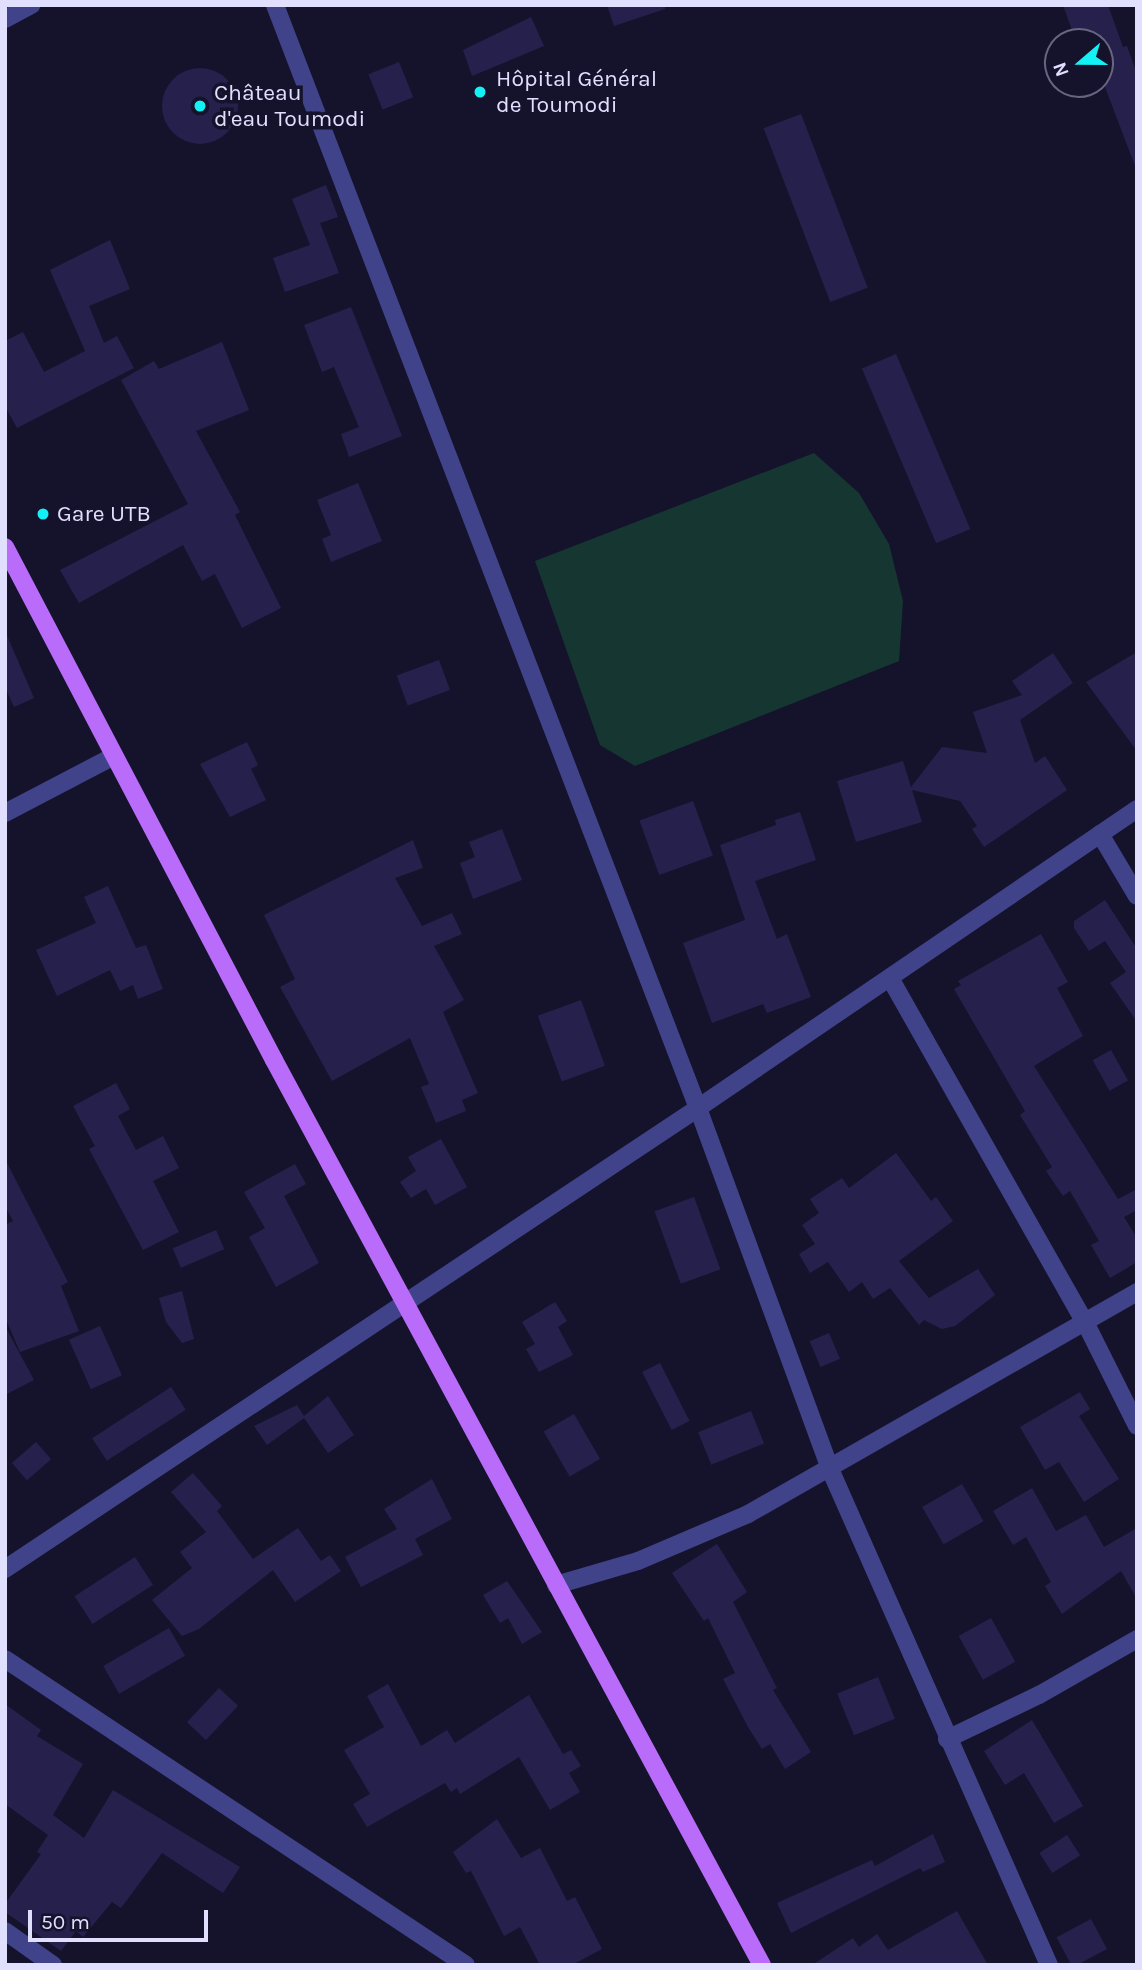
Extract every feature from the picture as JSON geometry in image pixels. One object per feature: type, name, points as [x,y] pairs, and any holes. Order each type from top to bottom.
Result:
[{"type":"main road","points":[[5,547],[404,1301],[762,1965]]},
{"type":"street","points":[[5,19],[31,5]]},
{"type":"street","points":[[275,5],[698,1108],[830,1469],[1049,1965]]},
{"type":"street","points":[[5,813],[114,756]]},
{"type":"street","points":[[5,1569],[404,1301],[698,1108],[1137,808]]},
{"type":"street","points":[[1100,834],[1137,896]]},
{"type":"street","points":[[890,978],[1085,1322],[1137,1426]]},
{"type":"street","points":[[556,1585],[690,1541],[830,1469],[1137,1292]]},
{"type":"street","points":[[947,1739],[1039,1695],[1137,1639]]},
{"type":"street","points":[[5,1659],[466,1965]]},
{"type":"street","points":[[5,1931],[53,1965]]},
{"type":"green space","points":[[814,453],[859,493],[889,544],[903,601],[899,661],[635,766],[600,745],[535,561]]},
{"type":"building","points":[[607,5],[665,5],[665,9],[614,26]]},
{"type":"building","points":[[1063,5],[1108,5],[1123,47],[1127,46],[1137,74],[1137,171],[1109,98],[1114,98],[1114,28],[1071,28]]},
{"type":"building","points":[[531,17],[544,46],[472,76],[463,50]]},
{"type":"building","points":[[399,62],[413,97],[383,110],[368,74]]},
{"type":"building","name":"Château d'eau Toumodi","points":[[193,68],[207,68],[221,74],[232,85],[238,106],[235,121],[227,133],[207,144],[193,144],[179,138],[168,127],[162,113],[162,99],[168,85],[179,74]]},
{"type":"building","points":[[801,114],[868,288],[830,302],[764,128]]},
{"type":"building","points":[[326,185],[338,217],[320,223],[339,273],[285,292],[273,258],[310,245],[292,199]]},
{"type":"building","points":[[110,240],[130,289],[89,306],[104,343],[117,336],[134,368],[17,428],[5,406],[5,341],[23,332],[44,372],[85,351],[50,270]]},
{"type":"building","points":[[351,307],[402,436],[349,457],[341,434],[359,427],[334,367],[322,372],[304,325]]},
{"type":"building","points":[[222,342],[249,410],[196,431],[240,512],[235,515],[281,608],[242,628],[215,574],[202,581],[183,545],[79,603],[60,570],[188,504],[121,380],[154,361],[159,369]]},
{"type":"building","points":[[896,354],[970,529],[936,543],[862,368]]},
{"type":"building","points":[[358,483],[382,541],[331,562],[322,539],[331,535],[317,500]]},
{"type":"building","points":[[5,631],[34,698],[14,707],[5,687]]},
{"type":"building","points":[[1137,652],[1137,751],[1086,682]]},
{"type":"building","points":[[1053,653],[1073,683],[1020,720],[1035,763],[1045,756],[1067,790],[984,847],[972,829],[977,826],[960,801],[912,790],[922,822],[856,842],[837,781],[903,761],[911,787],[942,747],[987,753],[973,712],[1022,695],[1012,681]]},
{"type":"building","points":[[439,660],[450,690],[408,705],[397,675]]},
{"type":"building","points":[[247,742],[258,765],[251,769],[266,800],[230,817],[200,764]]},
{"type":"building","points":[[693,801],[713,856],[659,875],[639,820]]},
{"type":"building","points":[[800,812],[816,860],[755,881],[777,939],[787,934],[811,997],[767,1013],[763,1004],[712,1023],[683,943],[745,920],[720,845],[776,825],[775,820]]},
{"type":"building","points":[[502,829],[522,880],[473,899],[460,863],[475,857],[469,842]]},
{"type":"building","points":[[413,840],[423,868],[395,878],[422,926],[452,913],[462,934],[434,946],[464,1000],[443,1012],[478,1093],[462,1100],[466,1111],[436,1123],[421,1087],[429,1084],[410,1038],[332,1081],[280,987],[295,979],[264,915]]},
{"type":"building","points":[[108,886],[136,948],[146,945],[163,989],[138,999],[133,985],[120,991],[110,970],[57,996],[36,950],[96,923],[84,897]]},
{"type":"building","points":[[1105,900],[1137,949],[1137,1022],[1110,983],[1126,972],[1105,941],[1089,951],[1074,928],[1074,921]]},
{"type":"building","points":[[1041,934],[1068,982],[1057,988],[1083,1036],[1034,1066],[1118,1199],[1137,1189],[1137,1210],[1124,1217],[1137,1238],[1137,1262],[1110,1278],[1091,1245],[1099,1241],[1070,1191],[1063,1196],[1046,1171],[1052,1167],[1020,1115],[1025,1111],[954,989],[961,985],[958,981]]},
{"type":"building","points":[[581,1000],[605,1066],[562,1082],[538,1016]]},
{"type":"building","points":[[1111,1050],[1128,1081],[1110,1091],[1093,1060]]},
{"type":"building","points":[[116,1083],[130,1109],[118,1116],[136,1150],[163,1136],[179,1168],[153,1181],[179,1232],[143,1250],[89,1149],[95,1146],[73,1106]]},
{"type":"building","points":[[441,1139],[467,1187],[435,1205],[426,1189],[411,1198],[400,1182],[416,1171],[408,1157]]},
{"type":"building","points":[[896,1153],[931,1201],[936,1197],[953,1221],[899,1261],[929,1298],[978,1269],[995,1295],[955,1326],[942,1329],[924,1320],[919,1325],[890,1288],[873,1299],[862,1282],[849,1292],[828,1262],[810,1273],[799,1254],[815,1244],[802,1225],[819,1213],[810,1199],[842,1178],[849,1188]]},
{"type":"building","points":[[5,1159],[68,1282],[61,1286],[79,1331],[20,1352],[5,1317],[5,1225],[13,1221],[5,1206]]},
{"type":"building","points":[[295,1164],[306,1184],[284,1196],[319,1263],[276,1287],[249,1237],[265,1228],[244,1192]]},
{"type":"building","points":[[694,1197],[720,1269],[681,1284],[655,1211]]},
{"type":"building","points":[[216,1230],[224,1249],[181,1268],[173,1248]]},
{"type":"building","points":[[182,1291],[194,1339],[182,1343],[166,1322],[159,1298]]},
{"type":"building","points":[[555,1302],[567,1321],[558,1327],[573,1355],[539,1372],[526,1349],[535,1344],[522,1322]]},
{"type":"building","points":[[5,1326],[34,1380],[5,1395]]},
{"type":"building","points":[[100,1326],[122,1375],[91,1389],[69,1340]]},
{"type":"building","points":[[829,1333],[840,1359],[821,1367],[810,1341]]},
{"type":"building","points":[[660,1363],[690,1421],[672,1430],[642,1372]]},
{"type":"building","points":[[171,1387],[186,1410],[107,1461],[92,1438]]},
{"type":"building","points":[[1080,1392],[1090,1409],[1079,1416],[1119,1479],[1084,1502],[1059,1462],[1045,1470],[1020,1427]]},
{"type":"building","points":[[328,1396],[354,1435],[328,1453],[304,1418],[267,1445],[254,1426],[297,1405],[304,1416]]},
{"type":"building","points":[[751,1411],[764,1443],[711,1465],[698,1432]]},
{"type":"building","points":[[574,1414],[600,1459],[570,1477],[544,1432]]},
{"type":"building","points":[[36,1442],[51,1459],[27,1480],[12,1463]]},
{"type":"building","points":[[193,1473],[222,1506],[217,1511],[253,1559],[298,1528],[321,1561],[330,1555],[341,1571],[295,1602],[273,1570],[199,1629],[182,1636],[152,1600],[192,1568],[180,1552],[206,1532],[171,1492]]},
{"type":"building","points":[[432,1479],[452,1519],[415,1539],[423,1555],[361,1587],[345,1557],[397,1529],[384,1509]]},
{"type":"building","points":[[962,1484],[983,1521],[944,1544],[922,1507]]},
{"type":"building","points":[[1032,1488],[1056,1531],[1086,1515],[1104,1547],[1137,1528],[1137,1599],[1121,1571],[1062,1614],[1045,1586],[1051,1582],[1026,1537],[1013,1545],[993,1511]]},
{"type":"building","points":[[717,1544],[747,1592],[733,1602],[777,1688],[773,1690],[811,1752],[785,1769],[770,1744],[762,1749],[748,1727],[723,1679],[735,1673],[708,1618],[704,1621],[672,1573]]},
{"type":"building","points":[[135,1557],[153,1585],[93,1624],[75,1596]]},
{"type":"building","points":[[507,1581],[542,1632],[522,1644],[508,1618],[500,1623],[483,1595]]},
{"type":"building","points":[[991,1618],[1015,1662],[983,1680],[959,1636]]},
{"type":"building","points":[[169,1628],[185,1656],[119,1694],[103,1666]]},
{"type":"building","points":[[878,1677],[895,1719],[854,1735],[837,1693]]},
{"type":"building","points":[[388,1684],[421,1746],[447,1730],[455,1743],[529,1695],[563,1754],[571,1750],[581,1766],[569,1773],[580,1792],[550,1810],[519,1757],[460,1794],[457,1788],[451,1792],[445,1783],[367,1827],[353,1804],[370,1794],[344,1750],[384,1727],[367,1696]]},
{"type":"building","points":[[219,1688],[238,1706],[206,1740],[187,1722]]},
{"type":"building","points":[[5,1704],[41,1730],[37,1736],[83,1764],[53,1815],[84,1838],[113,1790],[240,1867],[223,1893],[162,1853],[121,1908],[112,1902],[83,1937],[76,1931],[61,1951],[5,1912],[5,1904],[41,1854],[37,1852],[48,1835],[5,1804]]},
{"type":"building","points":[[1032,1720],[1083,1806],[1054,1823],[1024,1773],[1005,1785],[984,1751]]},
{"type":"building","points":[[497,1819],[521,1858],[540,1848],[567,1901],[575,1897],[602,1949],[572,1965],[540,1965],[520,1927],[504,1936],[471,1871],[466,1873],[453,1852]]},
{"type":"building","points":[[933,1834],[945,1862],[923,1872],[920,1868],[791,1933],[777,1903],[872,1860],[875,1866]]},
{"type":"building","points":[[1067,1835],[1080,1855],[1052,1873],[1039,1853]]},
{"type":"building","points":[[957,1911],[988,1965],[812,1965],[853,1938],[859,1947],[877,1934],[888,1950]]},
{"type":"building","points":[[1091,1919],[1107,1949],[1077,1965],[1071,1965],[1057,1937]]},
{"type":"place","name":"Hôpital Général de Toumodi","points":[[480,92]]},
{"type":"place","name":"Château d'eau Toumodi","points":[[200,106]]},
{"type":"place","name":"Gare UTB","points":[[43,514]]}]
